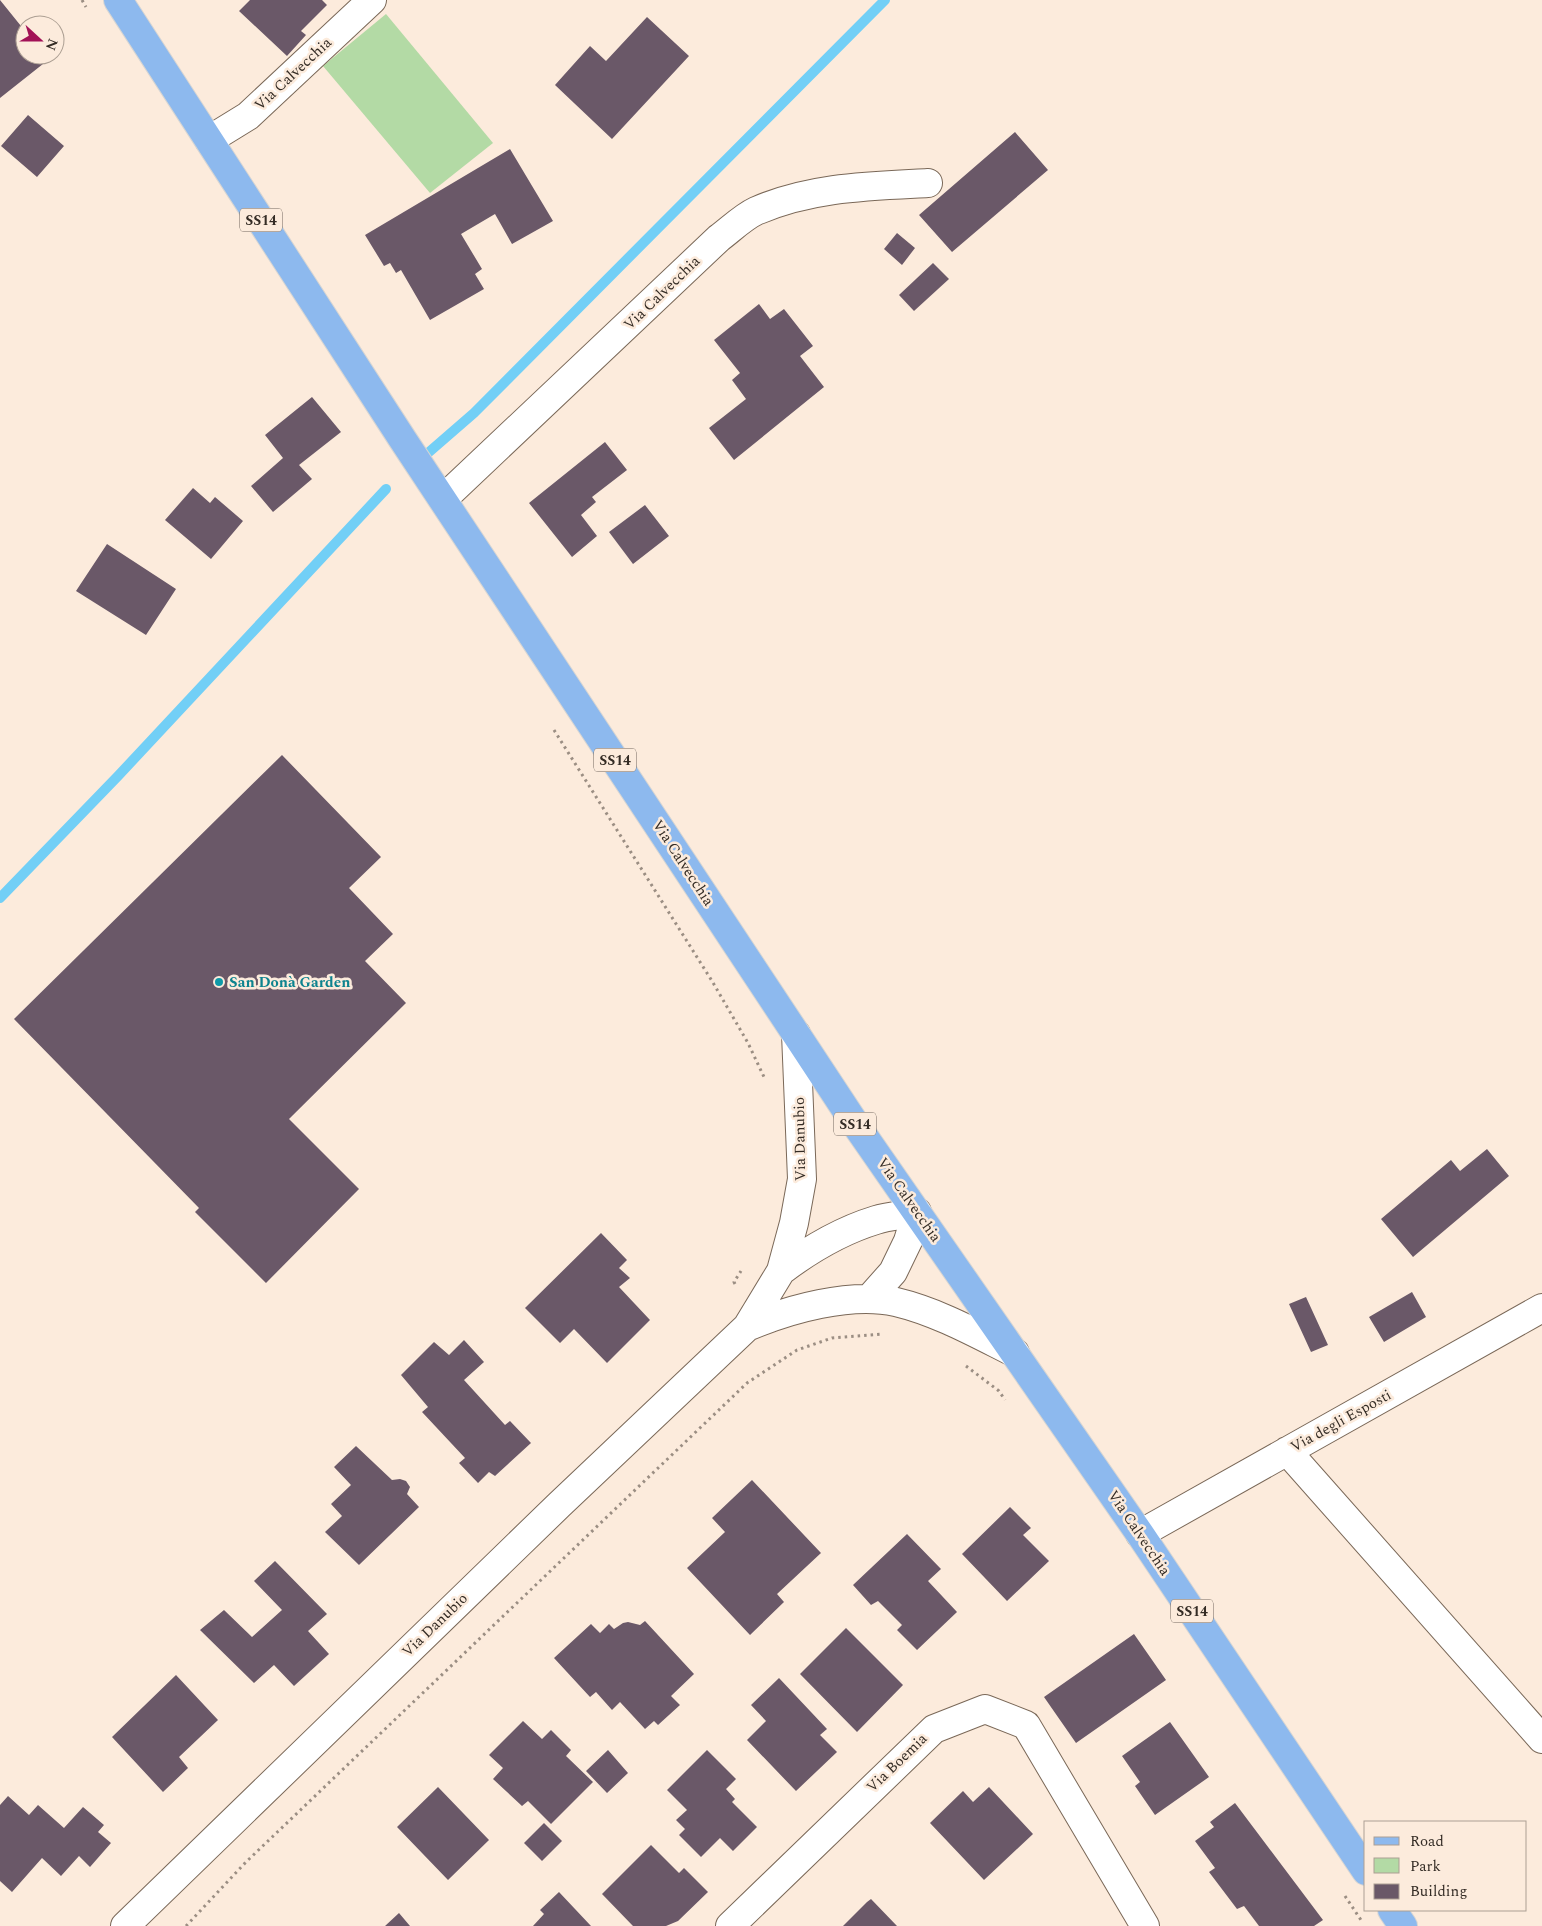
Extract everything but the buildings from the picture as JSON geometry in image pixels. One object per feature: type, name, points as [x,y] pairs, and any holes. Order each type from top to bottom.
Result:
[{"type":"main road","name":"Via Calvecchia","points":[[118,0],[403,440],[796,1034],[1140,1534],[1364,1868]]},
{"type":"main road","points":[[1393,1911],[1403,1926]]},
{"type":"street","name":"Via Calvecchia","points":[[209,140],[248,116],[372,0]]},
{"type":"street","name":"Via Calvecchia","points":[[438,492],[719,238],[754,212],[799,196],[848,187],[928,183]]},
{"type":"street","name":"Via Danubio","points":[[125,1926],[559,1505],[757,1318],[781,1271],[794,1223],[802,1179],[796,1034]]},
{"type":"street","name":"Via Danubio","points":[[781,1271],[806,1252],[835,1236],[876,1220],[917,1212]]},
{"type":"street","points":[[869,1298],[893,1272],[908,1241],[917,1212]]},
{"type":"street","name":"Via Danubio","points":[[757,1318],[823,1304],[869,1298],[896,1302],[925,1312],[1015,1353]]},
{"type":"street","name":"Via degli Esposti","points":[[1140,1534],[1542,1308]]},
{"type":"street","points":[[1287,1451],[1542,1739]]},
{"type":"street","name":"Via Boemia","points":[[730,1926],[934,1729],[984,1709],[1026,1725],[1145,1926]]},
{"type":"path","points":[[551,726],[712,981],[748,1043],[766,1084]]},
{"type":"path","points":[[743,1269],[734,1282],[757,1318],[797,1350]]},
{"type":"path","points":[[186,1926],[246,1862],[747,1383],[797,1350],[832,1338],[890,1334]]},
{"type":"path","points":[[963,1364],[999,1391],[1010,1406]]},
{"type":"path","points":[[1341,1890],[1365,1926]]},
{"type":"green space","points":[[386,14],[493,143],[430,193],[323,66]]},
{"type":"waterway","points":[[421,459],[474,413],[885,0]]},
{"type":"waterway","points":[[0,898],[118,776],[386,489]]},
{"type":"place","name":"San Donà Garden","points":[[219,982]]}]
